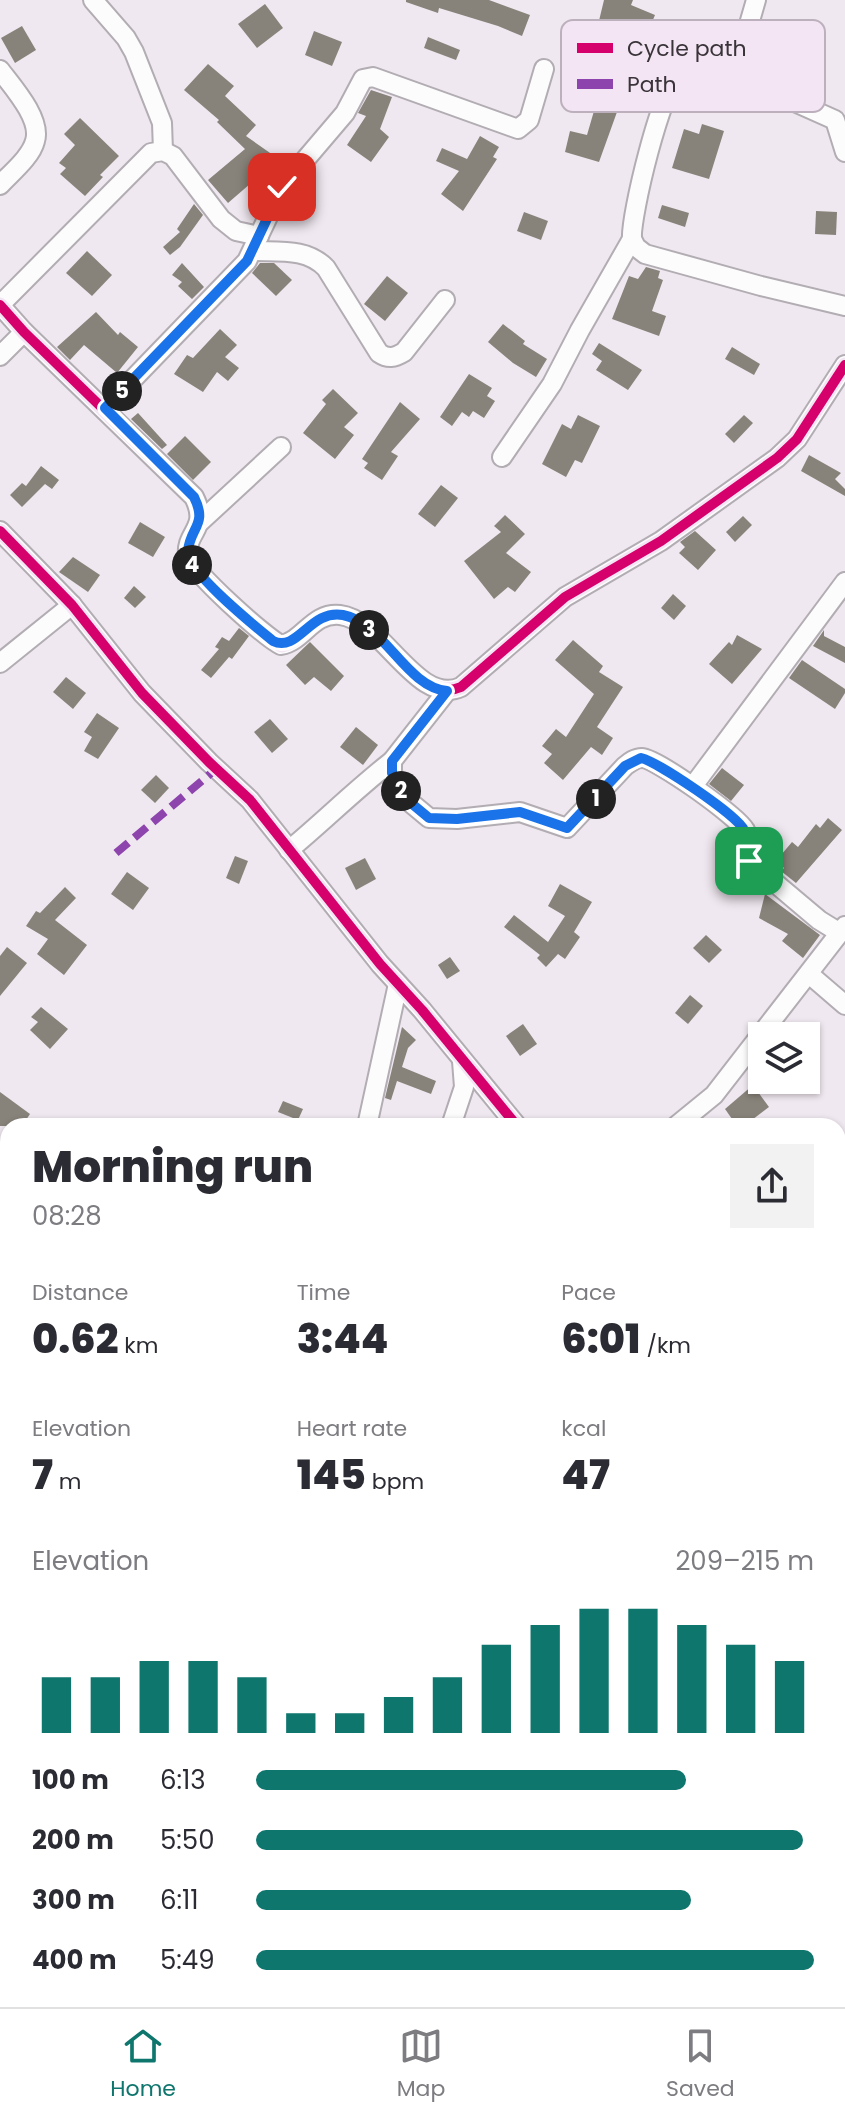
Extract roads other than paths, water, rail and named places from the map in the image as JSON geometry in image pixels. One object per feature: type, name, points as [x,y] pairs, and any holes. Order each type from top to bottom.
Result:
[{"type":"street","points":[[93,0],[134,52],[162,123],[163,151]]},
{"type":"street","points":[[750,20],[756,0]]},
{"type":"street","points":[[105,408],[247,261],[282,187],[345,113],[367,77],[518,129],[529,120],[544,69]]},
{"type":"street","points":[[0,70],[26,103],[36,132],[29,152],[0,185]]},
{"type":"street","points":[[502,457],[552,384],[632,239],[661,112]]},
{"type":"street","points":[[819,112],[840,122],[845,152]]},
{"type":"street","points":[[200,522],[200,508],[194,497],[0,305],[132,170],[151,153],[163,151],[173,156],[221,219],[236,231],[256,244],[307,253],[316,258],[326,268],[379,353],[386,357],[396,357],[404,352],[445,300]]},
{"type":"street","points":[[632,239],[645,254],[845,306]]},
{"type":"street","points":[[0,356],[24,332]]},
{"type":"street","points":[[281,447],[200,522],[187,552],[189,561],[200,575],[273,641],[281,645],[290,644],[319,618],[343,615],[370,630],[428,685],[447,691],[461,687],[565,597],[661,541],[777,458],[797,439],[845,365]]},
{"type":"street","points":[[0,531],[72,605],[142,693],[250,800],[380,964],[510,1118]]},
{"type":"street","points":[[693,786],[845,582]]},
{"type":"street","points":[[0,663],[72,605]]},
{"type":"street","points":[[289,850],[358,786],[392,761],[447,691]]},
{"type":"street","points":[[392,761],[392,773],[405,798],[429,818],[457,819],[520,812],[567,828],[625,766],[641,758],[655,762],[693,786],[744,829],[749,861],[819,920],[842,930],[714,1095],[686,1118]]},
{"type":"street","points":[[809,974],[845,1005]]},
{"type":"street","points":[[369,1118],[398,984]]},
{"type":"street","points":[[454,1118],[464,1087],[462,1061]]}]
